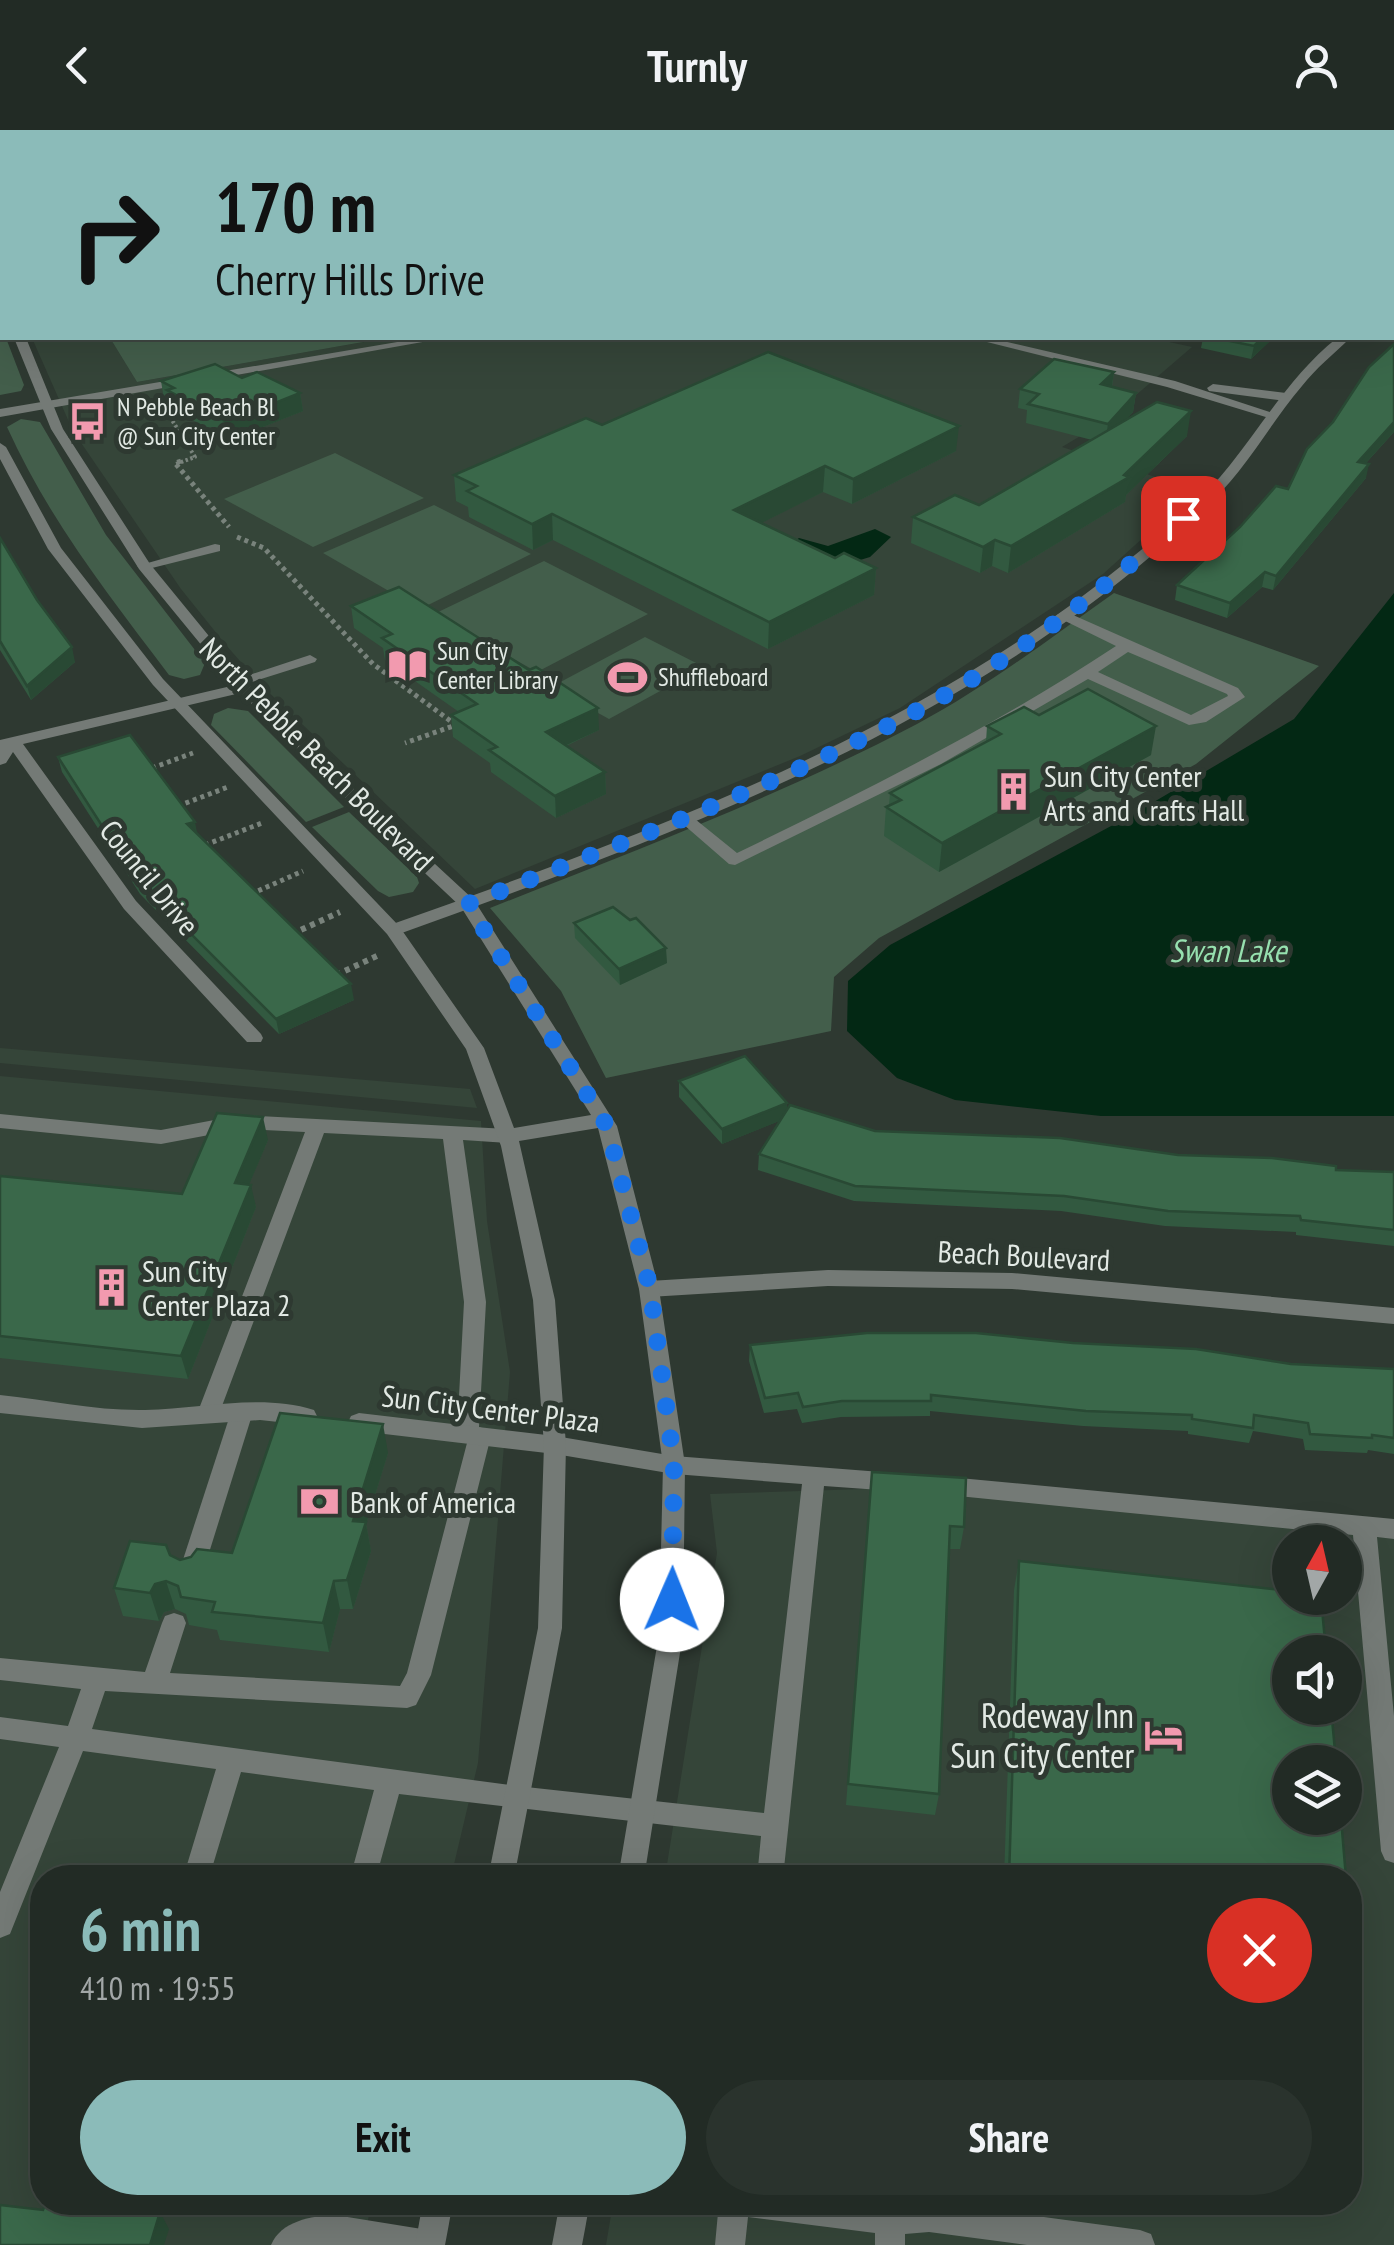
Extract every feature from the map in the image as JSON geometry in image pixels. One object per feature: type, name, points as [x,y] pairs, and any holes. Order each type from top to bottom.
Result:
[{"type":"street","name":"North Pebble Beach Boulevard","points":[[21,340],[46,406],[106,511],[144,566],[242,685],[350,794],[468,904],[603,1120],[650,1288],[674,1464],[671,1634],[633,1865]]},
{"type":"street","points":[[0,412],[427,340]]},
{"type":"street","points":[[984,340],[1171,384],[1273,415]]},
{"type":"street","points":[[393,930],[684,818],[810,764],[910,714],[1064,615],[1126,570],[1230,474],[1286,397],[1342,340]]},
{"type":"street","points":[[1171,384],[1286,397]]},
{"type":"street","name":"North Pebble Beach Boulevard","points":[[0,447],[55,549],[122,638],[179,705],[393,930],[474,1048],[508,1136],[544,1300],[555,1445],[550,1628],[504,1865]]},
{"type":"street","points":[[144,566],[215,548]]},
{"type":"street","points":[[1064,615],[1237,696],[1201,719],[1189,720],[1088,673]]},
{"type":"street","points":[[684,818],[735,860],[935,764],[1127,646]]},
{"type":"street","points":[[0,760],[7,742],[179,705],[310,659]]},
{"type":"street","name":"Council Drive","points":[[7,742],[130,905],[254,1038]]},
{"type":"street","points":[[0,1121],[161,1137],[241,1122],[508,1136],[603,1120]]},
{"type":"street","points":[[208,1414],[316,1126]]},
{"type":"street","points":[[0,1668],[96,1680],[407,1697],[419,1674],[474,1436],[475,1302],[452,1134]]},
{"type":"street","name":"Beach Boulevard","points":[[650,1288],[828,1278],[1012,1280],[1394,1316]]},
{"type":"street","name":"Sun City Center Plaza","points":[[0,1404],[142,1419],[260,1410],[555,1445],[674,1464],[814,1478],[1002,1488],[1394,1530]]},
{"type":"street","points":[[190,1576],[242,1412]]},
{"type":"street","points":[[772,1865],[814,1478]]},
{"type":"street","points":[[1364,1527],[1394,1851]]},
{"type":"street","points":[[154,1683],[174,1623]]},
{"type":"street","points":[[0,1925],[96,1680]]},
{"type":"street","points":[[12,1729],[517,1798],[776,1826]]},
{"type":"street","points":[[200,1865],[232,1759]]},
{"type":"street","points":[[367,1865],[388,1781]]},
{"type":"street","points":[[286,2245],[301,2232],[333,2230],[429,2245],[435,2215]]},
{"type":"street","points":[[567,2245],[573,2215]]},
{"type":"street","points":[[730,2245],[733,2215]]},
{"type":"street","points":[[810,2215],[891,2232],[929,2217],[1140,2245]]},
{"type":"path","points":[[158,398],[195,457],[175,463],[240,540],[264,548],[373,664],[456,725],[405,742]]},
{"type":"path","points":[[152,768],[197,752]]},
{"type":"path","points":[[144,756],[160,781]]},
{"type":"path","points":[[178,806],[228,787]]},
{"type":"path","points":[[169,794],[187,819]]},
{"type":"path","points":[[204,845],[263,823]]},
{"type":"path","points":[[196,832],[215,860]]},
{"type":"path","points":[[250,895],[310,868]]},
{"type":"path","points":[[241,887],[263,908]]},
{"type":"path","points":[[306,948],[291,934],[347,909]]},
{"type":"path","points":[[343,984],[334,975],[384,952]]},
{"type":"shaded area","points":[[0,340],[7,340],[24,385],[21,391],[0,395]]},
{"type":"shaded area","points":[[33,340],[111,340],[137,382],[375,340],[1160,340],[1192,347],[1107,420],[1062,447],[1196,490],[1103,574],[900,708],[800,756],[475,889],[259,683],[181,589],[73,431]]},
{"type":"shaded area","points":[[111,340],[375,340],[137,382]]},
{"type":"shaded area","points":[[21,419],[40,422],[106,535],[205,663],[200,675],[184,679],[169,675],[81,556],[41,494],[7,427]]},
{"type":"shaded area","points":[[335,453],[424,498],[313,547],[224,499]]},
{"type":"shaded area","points":[[434,505],[531,554],[420,609],[323,553]]},
{"type":"shaded area","points":[[544,561],[648,614],[537,672],[434,614]]},
{"type":"shaded area","points":[[1114,593],[1319,666],[1196,764],[879,938],[834,977],[831,1031],[606,1078],[561,991],[490,908],[706,822],[917,724],[1018,662]]},
{"type":"shaded area","name":"Shuffleboard","points":[[645,637],[704,667],[609,719],[551,687]]},
{"type":"shaded area","points":[[228,708],[248,711],[344,807],[306,822],[211,725],[214,714]]},
{"type":"shaded area","points":[[349,812],[417,877],[419,883],[413,892],[389,897],[378,891],[312,827]]},
{"type":"shaded area","points":[[0,1048],[470,1089],[477,1108],[0,1063]]},
{"type":"shaded area","points":[[0,1076],[481,1121],[487,1221],[510,1372],[478,1763],[454,1865],[30,1865],[30,2215],[369,2215],[362,2245],[0,2245]]},
{"type":"shaded area","points":[[958,1486],[1328,1525],[1272,1525],[1272,1615],[1362,1615],[1362,1529],[1394,1532],[1394,2245],[606,2245],[611,2215],[1362,2215],[1362,1865],[667,1865],[717,1553],[710,1494]]},
{"type":"water","points":[[875,529],[891,537],[870,557],[827,570],[783,549],[799,538],[828,546]]},
{"type":"water","name":"Swan Lake","points":[[1394,593],[1394,1116],[1101,1116],[955,1100],[897,1078],[847,1031],[848,981],[890,945],[1137,812],[1294,719]]},
{"type":"building","points":[[1225,340],[1260,340],[1254,346]]},
{"type":"building","points":[[1394,344],[1394,422],[1358,462],[1369,464],[1276,576],[1265,572],[1230,603],[1177,585],[1240,527],[1276,486],[1288,489],[1307,449],[1333,422],[1369,367]]},
{"type":"building","points":[[768,352],[959,426],[853,479],[825,466],[734,510],[835,558],[844,553],[876,568],[769,622],[552,514],[532,524],[467,491],[477,486],[454,475],[586,418],[602,425]]},
{"type":"building","points":[[1054,359],[1114,372],[1101,384],[1136,393],[1108,424],[1028,404],[1039,394],[1020,389]]},
{"type":"building","points":[[215,364],[242,378],[257,372],[300,393],[227,422],[167,390],[174,388],[161,381]]},
{"type":"building","points":[[1157,402],[1191,411],[1124,475],[1129,477],[1011,546],[995,540],[983,547],[913,517],[955,495],[979,505]]},
{"type":"building","points":[[0,538],[37,600],[72,647],[27,686],[0,641]]},
{"type":"building","points":[[399,587],[529,670],[536,667],[598,708],[546,732],[605,772],[555,796],[489,750],[497,747],[451,715],[477,704],[382,638],[392,634],[351,606]]},
{"type":"building","points":[[1088,689],[1156,726],[942,843],[886,807],[901,800],[890,793],[1001,734],[987,726],[1024,707],[1039,715]]},
{"type":"building","points":[[130,735],[195,822],[187,824],[351,984],[276,1019],[136,879],[58,757]]},
{"type":"building","points":[[613,907],[630,920],[636,918],[666,948],[619,969],[574,923]]},
{"type":"building","points":[[745,1056],[787,1103],[722,1129],[679,1081]]},
{"type":"building","points":[[790,1105],[875,1131],[1060,1138],[1178,1155],[1272,1158],[1336,1166],[1336,1170],[1394,1172],[1394,1230],[1301,1220],[1300,1216],[1168,1211],[1064,1196],[855,1186],[759,1154]]},
{"type":"building","name":"Sun City Center Plaza 2","points":[[217,1113],[263,1117],[235,1183],[251,1185],[181,1356],[0,1336],[0,1176],[182,1194]]},
{"type":"building","points":[[867,1333],[976,1333],[1196,1349],[1291,1364],[1394,1369],[1394,1438],[1310,1434],[1308,1423],[1254,1415],[1253,1428],[1192,1419],[1192,1415],[1086,1411],[931,1395],[931,1401],[842,1401],[803,1407],[798,1393],[765,1398],[750,1345]]},
{"type":"building","name":"Bank of America","points":[[280,1413],[383,1424],[353,1521],[366,1522],[347,1580],[334,1581],[323,1623],[212,1612],[215,1602],[181,1597],[178,1586],[166,1581],[155,1584],[150,1593],[114,1588],[130,1541],[166,1545],[170,1555],[180,1560],[191,1557],[197,1549],[232,1553]]},
{"type":"building","points":[[872,1472],[966,1478],[964,1527],[950,1526],[939,1794],[848,1784]]},
{"type":"building","name":"Rodeway Inn Sun City Center","points":[[1019,1561],[1272,1589],[1272,1615],[1323,1615],[1324,1635],[1272,1635],[1272,1725],[1333,1725],[1334,1745],[1272,1745],[1272,1835],[1342,1835],[1345,1865],[1009,1865]]},
{"type":"building","points":[[0,2205],[30,2208],[30,2215],[159,2215],[150,2245],[0,2245]]},
{"type":"place","name":"N Pebble Beach Bl @ Sun City Center","points":[[87,421]]},
{"type":"place","name":"Sun City Center Library","points":[[407,665]]},
{"type":"place","name":"Shuffleboard","points":[[628,677]]},
{"type":"place","name":"Sun City Center Arts and Crafts Hall","points":[[1014,792]]},
{"type":"place","name":"Sun City Center Plaza 2","points":[[112,1287]]},
{"type":"place","name":"Bank of America","points":[[320,1501]]},
{"type":"place","name":"Rodeway Inn Sun City Center","points":[[1164,1735]]},
{"type":"route","points":[[672,1600],[674,1464],[650,1288],[607,1126],[545,1021],[468,904],[778,778],[910,714],[1038,634],[1114,579],[1183,518]]}]
